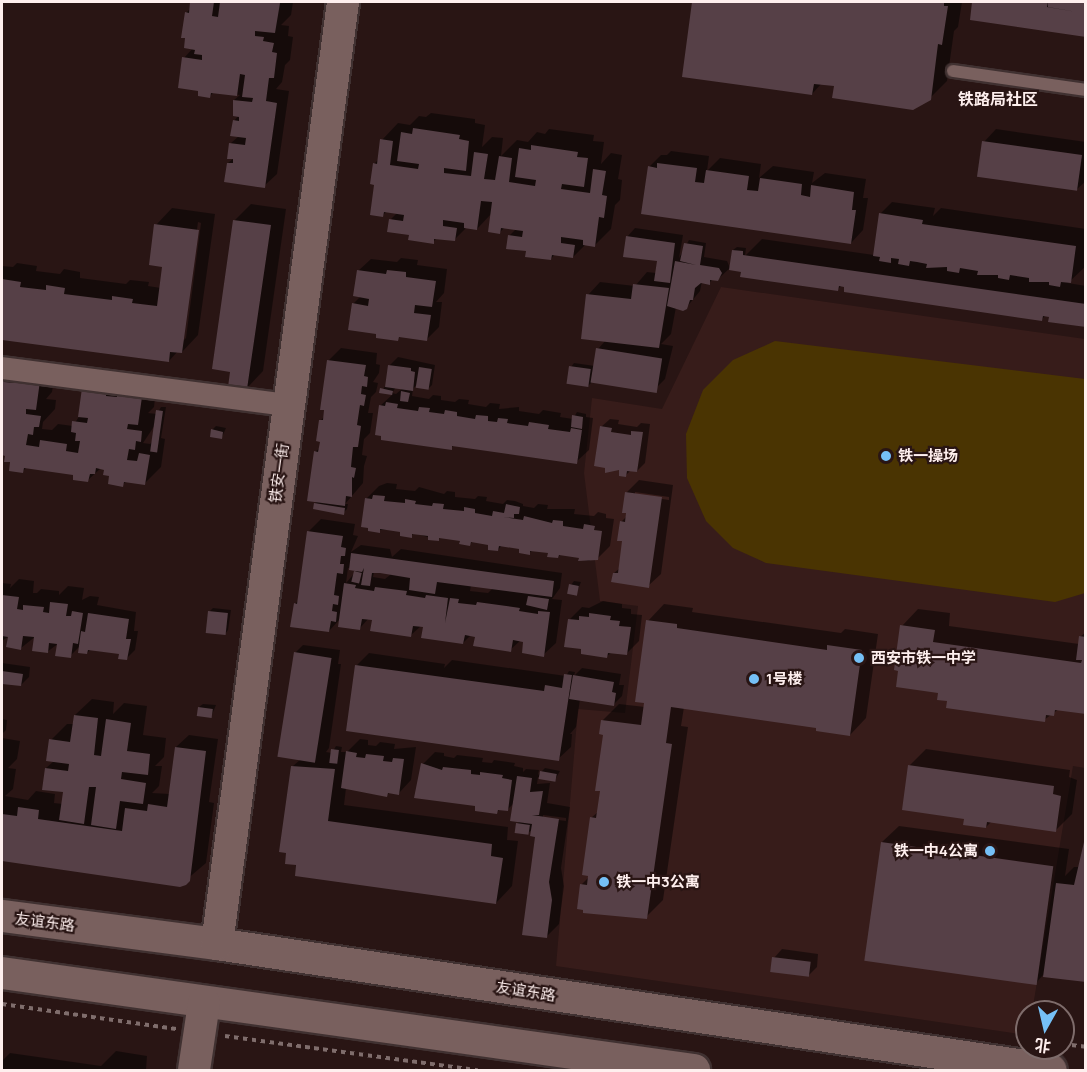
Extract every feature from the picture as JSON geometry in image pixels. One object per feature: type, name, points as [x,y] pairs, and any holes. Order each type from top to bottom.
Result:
[{"type":"main road","name":"铁安一街","points":[[217,944],[343,2]]},
{"type":"main road","name":"友谊东路","points":[[2,916],[217,944],[1051,1071]]},
{"type":"main road","points":[[2,973],[202,1018],[694,1071]]},
{"type":"main road","points":[[194,1071],[202,1018]]},
{"type":"street","points":[[2,368],[288,405]]},
{"type":"lane","points":[[953,71],[1086,90]]},
{"type":"path","points":[[2,1004],[202,1018],[478,1071]]},
{"type":"shaded area","name":"西安市铁一中学","points":[[721,287],[1085,339],[1085,768],[1073,766],[1034,1000],[1015,1000],[1015,1033],[556,966],[578,709],[625,713],[638,606],[600,601],[584,473],[592,398],[662,409]]},
{"type":"shaded area","name":"铁一操场","points":[[775,341],[1085,379],[1085,593],[1055,602],[766,563],[733,548],[706,521],[687,478],[686,434],[703,390],[733,360]]},
{"type":"building","points":[[190,2],[214,2],[212,16],[218,17],[220,2],[280,3],[275,33],[255,31],[255,36],[264,37],[263,41],[274,43],[272,52],[277,53],[274,78],[269,78],[266,101],[277,103],[265,188],[224,182],[227,163],[233,163],[233,159],[227,159],[229,143],[245,145],[246,138],[230,136],[233,120],[239,121],[239,117],[233,116],[233,100],[252,102],[253,98],[242,97],[245,75],[240,74],[237,96],[211,93],[210,98],[198,96],[198,91],[178,88],[182,57],[202,60],[202,55],[194,54],[195,50],[184,48],[185,38],[181,38],[185,12],[189,13]]},
{"type":"building","points":[[692,2],[944,2],[944,6],[948,6],[942,45],[938,44],[931,100],[913,110],[832,98],[834,86],[814,84],[812,95],[682,77]]},
{"type":"building","points":[[972,2],[1048,2],[1086,2],[1086,37],[970,20]]},
{"type":"building","points":[[413,128],[460,135],[459,139],[469,141],[466,171],[444,168],[444,173],[471,176],[474,152],[488,154],[484,179],[495,180],[499,156],[512,158],[509,182],[535,186],[536,180],[515,177],[519,148],[531,150],[531,145],[578,152],[577,157],[588,158],[584,187],[562,184],[561,189],[590,193],[593,169],[606,171],[602,195],[607,196],[604,218],[599,217],[595,247],[583,245],[583,240],[561,237],[561,243],[575,245],[573,258],[552,255],[551,260],[525,257],[526,251],[506,249],[508,235],[522,237],[523,231],[501,228],[500,234],[488,232],[492,202],[481,201],[477,230],[464,228],[464,223],[443,220],[443,226],[457,228],[455,241],[434,239],[434,244],[408,240],[409,235],[387,232],[389,219],[403,221],[404,215],[384,212],[383,217],[370,215],[374,185],[370,184],[373,163],[377,164],[380,139],[393,141],[390,165],[418,169],[419,164],[397,161],[401,132],[412,134]]},
{"type":"building","points":[[982,141],[1082,155],[1077,191],[977,177]]},
{"type":"building","points":[[657,163],[697,168],[695,182],[704,183],[706,170],[749,176],[747,190],[758,191],[760,178],[802,184],[801,195],[810,197],[811,185],[854,192],[852,210],[856,210],[851,244],[641,214],[648,166],[657,168]]},
{"type":"building","points":[[879,213],[923,220],[922,224],[1076,246],[1071,283],[1061,282],[1060,287],[1049,285],[1049,282],[1029,282],[1029,278],[1010,275],[1009,280],[998,278],[998,275],[977,275],[978,271],[960,268],[959,273],[947,271],[947,267],[926,268],[927,264],[910,261],[909,266],[898,264],[899,259],[891,258],[891,263],[879,261],[880,257],[873,256]]},
{"type":"building","points":[[233,220],[271,225],[247,389],[228,387],[230,372],[212,369]]},
{"type":"building","points":[[154,224],[199,230],[182,353],[170,352],[169,362],[2,340],[2,279],[21,282],[20,287],[46,290],[46,285],[65,288],[64,294],[112,300],[112,296],[133,299],[132,303],[157,306],[162,267],[149,265]]},
{"type":"building","points":[[626,236],[675,243],[670,283],[654,281],[657,261],[623,257]]},
{"type":"building","points":[[684,243],[703,246],[700,265],[719,268],[722,273],[718,281],[710,280],[710,285],[701,283],[695,288],[693,300],[690,300],[687,309],[683,311],[667,306],[675,261],[696,265],[680,261]]},
{"type":"building","points":[[732,250],[743,251],[743,255],[1086,304],[1086,327],[1048,322],[1049,317],[1043,316],[1042,321],[844,292],[844,287],[839,286],[838,291],[740,277],[741,272],[729,270]]},
{"type":"building","points":[[357,270],[386,274],[387,270],[406,272],[406,277],[436,281],[432,307],[415,305],[414,313],[431,315],[427,341],[399,337],[398,341],[376,338],[376,334],[348,330],[352,303],[368,306],[369,299],[353,296]]},
{"type":"building","points":[[633,284],[669,288],[659,348],[581,339],[586,294],[631,299]]},
{"type":"building","points":[[596,348],[662,358],[657,393],[591,383]]},
{"type":"building","points":[[327,360],[366,365],[364,376],[368,377],[367,387],[362,386],[361,394],[366,395],[364,406],[360,405],[357,425],[361,426],[358,447],[353,447],[351,467],[356,468],[354,478],[352,477],[352,497],[346,496],[345,506],[307,501],[314,451],[318,452],[320,442],[316,441],[319,420],[323,420],[324,410],[320,410]]},
{"type":"building","points":[[388,365],[411,368],[411,371],[415,372],[413,391],[385,387]]},
{"type":"building","points":[[569,366],[591,369],[588,387],[566,384]]},
{"type":"building","points":[[419,367],[432,369],[429,390],[416,388]]},
{"type":"building","points":[[2,376],[5,376],[4,382],[15,383],[16,378],[40,381],[36,410],[26,409],[26,414],[41,416],[39,427],[34,427],[33,435],[28,434],[26,445],[39,447],[40,440],[67,444],[66,451],[78,453],[80,441],[75,441],[76,433],[71,432],[72,421],[87,423],[88,418],[78,417],[82,388],[106,392],[106,396],[117,397],[117,393],[142,397],[138,425],[128,424],[127,429],[142,431],[141,442],[136,441],[135,450],[129,449],[127,460],[137,461],[139,453],[150,455],[145,485],[124,482],[123,487],[108,484],[109,476],[103,475],[104,470],[96,468],[95,474],[90,474],[88,482],[73,480],[73,475],[24,468],[23,473],[9,471],[10,462],[4,462],[5,456],[2,455]]},
{"type":"building","points":[[380,388],[393,391],[392,395],[379,393]]},
{"type":"building","points":[[401,391],[410,393],[408,402],[400,401]]},
{"type":"building","points":[[386,402],[398,404],[397,408],[418,411],[419,407],[430,408],[429,412],[444,414],[445,410],[457,412],[457,416],[475,419],[476,415],[488,416],[488,421],[497,422],[498,418],[508,419],[507,423],[528,426],[529,422],[549,425],[548,429],[570,432],[571,428],[582,430],[577,464],[452,446],[452,450],[381,440],[381,436],[375,435],[379,405],[385,406]]},
{"type":"building","points":[[156,410],[163,411],[157,453],[150,452]]},
{"type":"building","points":[[572,415],[583,417],[582,429],[571,427]]},
{"type":"building","points":[[600,426],[612,428],[611,432],[631,435],[631,431],[643,432],[637,472],[627,471],[626,477],[619,476],[619,470],[605,473],[605,468],[594,466]]},
{"type":"building","points":[[211,429],[223,432],[222,439],[210,437]]},
{"type":"building","points":[[625,492],[662,497],[649,588],[611,582],[613,573],[618,573],[622,541],[617,541],[620,521],[625,522],[626,513],[622,513]]},
{"type":"building","points":[[373,495],[385,496],[384,501],[405,503],[405,499],[416,501],[415,504],[432,506],[433,503],[444,504],[443,509],[464,511],[464,507],[475,509],[475,513],[492,516],[493,511],[504,513],[506,504],[520,507],[519,514],[514,514],[514,518],[503,517],[523,520],[524,516],[552,523],[553,520],[563,521],[563,526],[583,529],[584,524],[595,526],[594,530],[602,531],[598,560],[578,561],[579,558],[559,555],[558,558],[547,557],[548,553],[530,551],[530,555],[519,553],[519,549],[499,546],[498,551],[488,550],[488,545],[471,542],[470,546],[459,544],[460,541],[439,538],[439,541],[428,540],[428,536],[412,534],[412,538],[400,536],[400,532],[380,529],[380,533],[368,531],[368,528],[361,527],[365,498],[372,499]]},
{"type":"building","points":[[314,503],[345,508],[344,515],[313,509]]},
{"type":"building","points":[[307,531],[343,536],[341,547],[346,548],[345,556],[341,556],[340,564],[344,564],[343,574],[337,573],[334,595],[339,596],[338,605],[333,604],[332,611],[337,612],[336,622],[331,621],[329,632],[290,627],[294,603],[297,604]]},
{"type":"building","points":[[351,553],[554,581],[552,597],[437,582],[435,594],[409,590],[410,578],[380,573],[372,573],[370,586],[361,585],[364,568],[362,572],[349,570]]},
{"type":"building","points":[[354,571],[362,573],[359,584],[351,582]]},
{"type":"building","points":[[344,583],[356,585],[355,588],[374,591],[375,587],[407,591],[406,595],[425,598],[426,595],[448,598],[445,623],[450,598],[459,599],[458,603],[476,605],[477,602],[520,608],[519,611],[538,614],[538,611],[550,612],[544,657],[522,653],[523,642],[513,640],[511,652],[473,646],[475,637],[465,635],[463,644],[421,638],[423,627],[413,626],[411,637],[370,631],[372,620],[362,619],[360,630],[338,627]]},
{"type":"building","points":[[569,584],[579,586],[577,596],[567,594]]},
{"type":"building","points":[[2,595],[19,597],[17,609],[23,610],[23,605],[44,607],[43,612],[49,613],[50,602],[68,604],[66,616],[71,616],[72,611],[83,613],[78,644],[73,643],[71,658],[55,656],[57,644],[49,643],[48,653],[32,651],[34,637],[23,636],[21,650],[6,647],[8,637],[2,636]]},
{"type":"building","points":[[528,596],[549,599],[547,610],[526,605]]},
{"type":"building","points":[[208,611],[228,613],[226,635],[206,633]]},
{"type":"building","points":[[88,613],[129,619],[126,639],[131,639],[127,660],[118,659],[119,654],[88,650],[87,654],[78,653],[81,631],[85,632]]},
{"type":"building","points":[[589,613],[611,616],[610,620],[620,621],[619,626],[631,627],[627,655],[608,653],[607,658],[581,654],[581,649],[564,647],[568,619],[579,620],[579,616],[589,617]]},
{"type":"building","points":[[646,620],[677,624],[677,628],[827,650],[827,645],[862,650],[850,736],[816,731],[816,728],[671,707],[666,743],[672,744],[647,919],[583,913],[583,910],[577,909],[580,884],[587,885],[588,876],[582,875],[590,817],[596,818],[600,791],[595,791],[603,735],[599,734],[601,720],[641,725],[644,703],[635,702]]},
{"type":"building","points":[[900,625],[935,630],[933,642],[1081,663],[1082,660],[1076,660],[1079,636],[1086,637],[1086,714],[1055,710],[1054,716],[1046,715],[1045,722],[946,708],[947,701],[937,700],[938,693],[896,687],[898,671],[894,670]]},
{"type":"building","points":[[294,652],[332,658],[315,763],[277,757]]},
{"type":"building","points":[[355,665],[544,691],[545,685],[562,688],[564,674],[572,675],[559,761],[346,731]]},
{"type":"building","points":[[2,671],[23,674],[21,686],[2,684]]},
{"type":"building","points":[[573,675],[614,682],[612,692],[616,693],[614,706],[569,699]]},
{"type":"building","points":[[198,707],[213,709],[212,718],[197,716]]},
{"type":"building","points":[[74,715],[98,718],[94,755],[101,756],[106,719],[131,723],[127,751],[150,754],[148,775],[122,772],[121,779],[146,783],[143,804],[120,801],[116,829],[91,825],[96,787],[89,787],[84,824],[59,820],[63,792],[42,790],[45,768],[68,771],[69,764],[46,761],[49,739],[70,742]]},
{"type":"building","points":[[175,747],[206,751],[190,881],[186,885],[180,887],[2,861],[2,814],[17,816],[18,807],[39,810],[38,819],[122,831],[125,808],[147,811],[148,804],[167,807]]},
{"type":"building","points":[[331,749],[339,750],[337,764],[329,763]]},
{"type":"building","points":[[346,751],[357,753],[356,757],[365,758],[366,754],[384,756],[383,761],[392,762],[393,758],[404,759],[399,795],[388,793],[387,797],[341,788]]},
{"type":"building","points":[[421,763],[442,770],[443,767],[471,770],[471,774],[480,775],[480,772],[503,775],[502,778],[512,780],[508,811],[498,810],[497,814],[475,811],[475,806],[414,798]]},
{"type":"building","points":[[908,765],[1054,786],[1053,794],[1061,796],[1056,832],[987,822],[986,828],[963,825],[964,819],[902,810]]},
{"type":"building","points":[[291,766],[335,769],[328,821],[492,844],[491,856],[503,858],[496,904],[295,876],[296,865],[285,864],[286,853],[279,852]]},
{"type":"building","points":[[540,771],[557,774],[555,782],[539,779]]},
{"type":"building","points":[[517,776],[532,778],[530,792],[543,791],[539,815],[532,815],[559,819],[549,882],[552,900],[547,938],[522,935],[535,837],[530,836],[532,824],[510,821]]},
{"type":"building","points":[[516,823],[530,825],[528,835],[515,833]]},
{"type":"building","points":[[881,842],[1053,866],[1037,985],[864,961]]},
{"type":"building","points":[[1084,842],[1086,982],[1043,977],[1056,883],[1074,885]]},
{"type":"building","points":[[772,957],[811,962],[809,977],[770,972]]},
{"type":"place","name":"铁一操场","points":[[886,456]]},
{"type":"place","name":"西安市铁一中学","points":[[859,658]]},
{"type":"place","name":"1号楼","points":[[754,679]]},
{"type":"place","name":"铁一中4公寓","points":[[990,851]]},
{"type":"place","name":"铁一中3公寓","points":[[604,882]]},
{"type":"district","name":"铁路局社区","points":[[998,99]]}]
